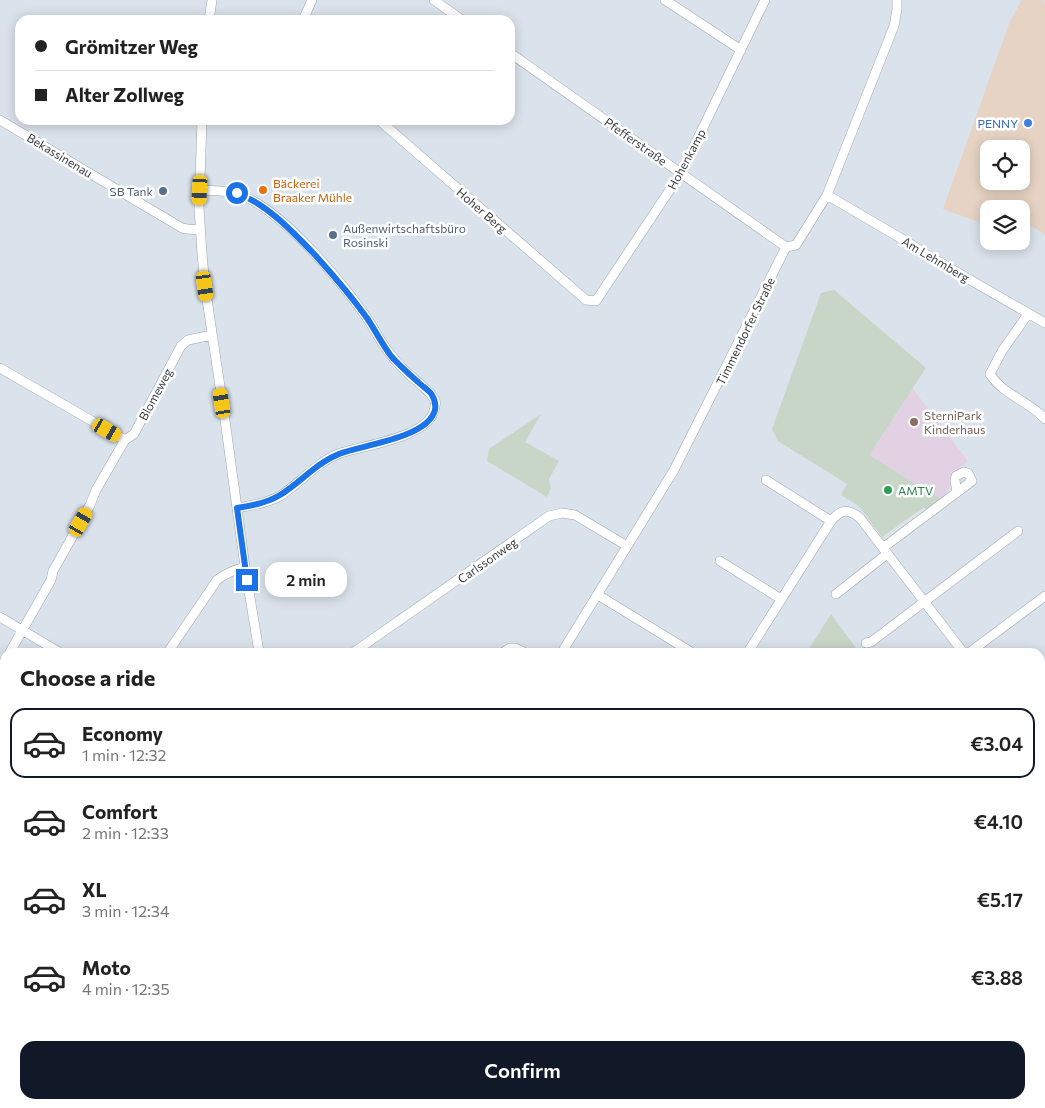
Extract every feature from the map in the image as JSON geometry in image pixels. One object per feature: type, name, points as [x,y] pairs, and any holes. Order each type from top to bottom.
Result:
[{"type":"street","points":[[210,15],[212,0]]},
{"type":"street","points":[[304,15],[312,0]]},
{"type":"street","points":[[434,0],[455,15]]},
{"type":"street","points":[[665,0],[741,50]]},
{"type":"street","name":"Hohenkamp","points":[[586,300],[596,301],[681,173],[766,0]]},
{"type":"street","name":"Timmendorfer Straße","points":[[564,648],[674,470],[786,247],[796,245],[827,195],[894,26],[897,0]]},
{"type":"street","name":"Pfefferstraße","points":[[515,57],[786,247]]},
{"type":"street","name":"Bekassinenau","points":[[0,120],[182,228],[200,230]]},
{"type":"street","points":[[202,125],[199,208],[205,286],[258,648]]},
{"type":"street","name":"Hoher Berg","points":[[385,125],[586,300]]},
{"type":"street","points":[[200,190],[227,191],[241,195],[259,204],[282,223],[340,283],[368,320],[391,356],[430,392],[436,406],[432,416],[420,428],[386,441],[337,454],[319,465],[279,496],[258,504],[237,508]]},
{"type":"street","name":"Am Lehmberg","points":[[827,195],[1045,323]]},
{"type":"street","points":[[1028,314],[1002,351],[990,374],[1002,388],[1034,409],[1045,420]]},
{"type":"street","name":"Blomeweg","points":[[12,648],[51,580],[53,571],[90,505],[96,490],[125,440],[134,434],[181,346],[188,340],[212,335]]},
{"type":"street","points":[[0,368],[125,440]]},
{"type":"street","points":[[766,480],[831,521]]},
{"type":"street","points":[[836,594],[957,492]]},
{"type":"street","points":[[751,648],[831,521],[838,513],[845,511],[854,512],[860,518],[960,648]]},
{"type":"street","name":"Carlssonweg","points":[[360,648],[549,516],[562,513],[576,515],[627,546]]},
{"type":"street","points":[[866,642],[871,642],[1018,532]]},
{"type":"street","points":[[720,561],[782,599]]},
{"type":"street","points":[[171,648],[216,580],[225,573],[245,567]]},
{"type":"street","points":[[598,594],[685,648]]},
{"type":"street","points":[[975,648],[1045,596]]},
{"type":"street","points":[[0,617],[52,648]]},
{"type":"shaded area","points":[[1022,0],[1043,0],[1045,4],[1045,234],[1030,225],[1030,200],[980,200],[980,222],[943,209],[1010,21]]},
{"type":"shaded area","name":"SterniPark Kinderhaus","points":[[912,388],[968,461],[952,474],[950,487],[942,500],[869,455]]},
{"type":"green space","points":[[834,290],[926,368],[869,455],[942,500],[927,511],[924,507],[882,537],[859,506],[841,495],[847,484],[778,441],[772,429],[821,293]]},
{"type":"green space","points":[[541,414],[525,442],[559,461],[549,479],[551,488],[547,497],[487,461],[489,449]]},
{"type":"green space","points":[[831,614],[856,648],[810,648]]},
{"type":"place","name":"PENNY","points":[[1028,123]]},
{"type":"place","name":"Bäckerei Braaker Mühle","points":[[263,190]]},
{"type":"place","name":"SB Tank","points":[[163,191]]},
{"type":"place","name":"Außenwirtschaftsbüro Rosinski","points":[[333,235]]},
{"type":"place","name":"SterniPark Kinderhaus","points":[[914,422]]},
{"type":"place","name":"AMTV","points":[[888,490]]},
{"type":"route","points":[[237,193],[253,200],[271,213],[309,249],[352,298],[391,356],[430,392],[436,406],[432,416],[420,428],[386,441],[337,454],[319,465],[279,496],[258,504],[237,508],[247,580]]}]
